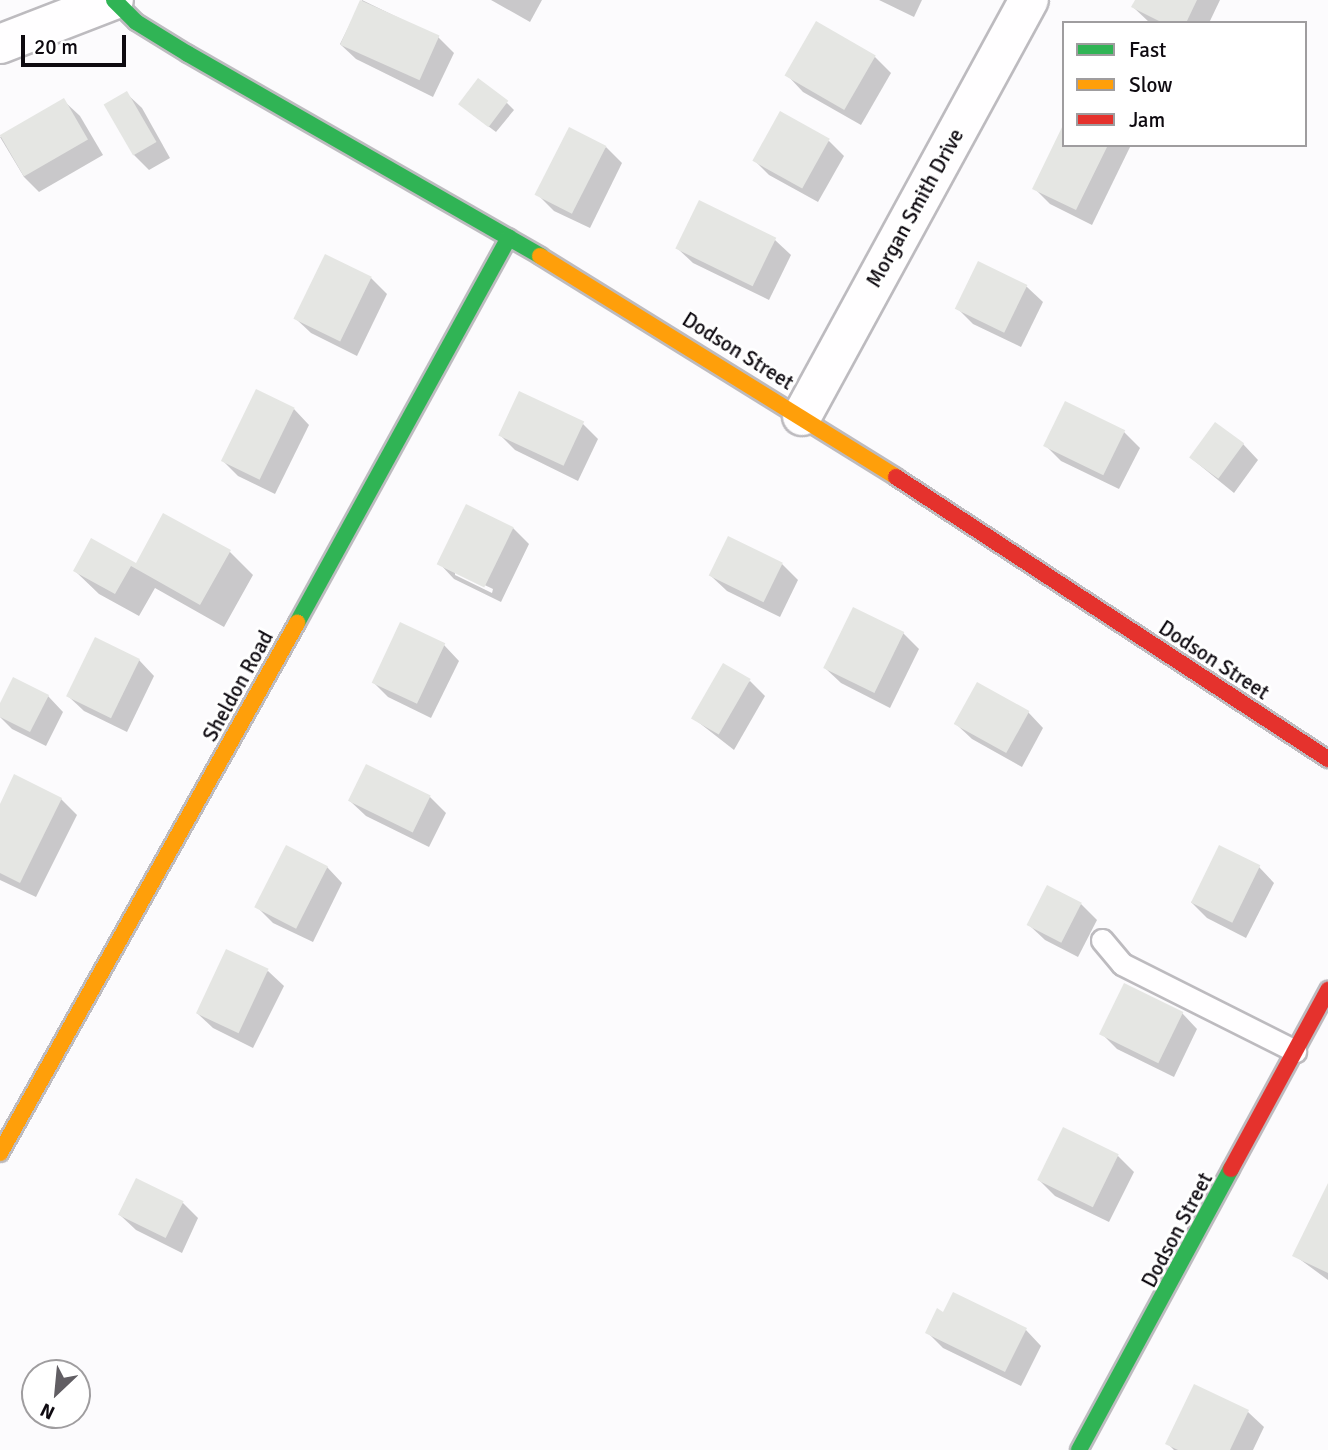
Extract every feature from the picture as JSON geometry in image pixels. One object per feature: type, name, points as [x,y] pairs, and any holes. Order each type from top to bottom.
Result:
[{"type":"street","name":"Dodson Street","points":[[114,0],[136,22],[188,54],[509,237],[802,416],[1328,759]]},
{"type":"street","points":[[0,44],[114,0]]},
{"type":"street","name":"Morgan Smith Drive","points":[[802,416],[1029,0]]},
{"type":"street","name":"Sheldon Road","points":[[0,1153],[157,879],[509,237]]},
{"type":"street","name":"Dodson Street","points":[[1079,1450],[1328,990]]},
{"type":"lane","points":[[1102,940],[1122,964],[1295,1051]]},
{"type":"building","points":[[360,0],[439,35],[420,80],[340,45]]},
{"type":"building","points":[[1135,0],[1197,0],[1187,21],[1159,21],[1131,7]]},
{"type":"building","points":[[816,21],[876,56],[844,110],[784,76]]},
{"type":"building","points":[[478,78],[508,101],[488,127],[458,104]]},
{"type":"building","points":[[127,91],[156,142],[133,156],[104,104]]},
{"type":"building","points":[[64,98],[88,140],[24,177],[0,135]]},
{"type":"building","points":[[780,111],[830,139],[802,188],[752,161]]},
{"type":"building","points":[[569,127],[606,146],[572,214],[534,195]]},
{"type":"building","points":[[1062,127],[1062,147],[1107,147],[1076,210],[1032,189]]},
{"type":"building","points":[[699,200],[776,238],[753,286],[675,249]]},
{"type":"building","points":[[325,254],[372,277],[340,342],[293,319]]},
{"type":"building","points":[[978,261],[1027,285],[1004,333],[955,309]]},
{"type":"building","points":[[256,389],[295,408],[260,480],[221,461]]},
{"type":"building","points":[[519,391],[584,421],[564,466],[498,435]]},
{"type":"building","points":[[1065,401],[1125,430],[1103,475],[1043,446]]},
{"type":"building","points":[[1215,422],[1244,443],[1218,479],[1189,458]]},
{"type":"building","points":[[466,504],[514,527],[484,587],[437,564]]},
{"type":"building","points":[[163,513],[231,550],[200,605],[131,566],[115,594],[73,571],[91,538],[136,563]]},
{"type":"building","points":[[728,536],[783,563],[764,602],[709,576]]},
{"type":"building","points":[[853,607],[904,632],[874,693],[823,668]]},
{"type":"building","points":[[400,622],[445,643],[417,704],[372,683]]},
{"type":"building","points":[[95,637],[140,659],[111,718],[66,696]]},
{"type":"building","points":[[723,663],[751,679],[719,734],[691,718]]},
{"type":"building","points":[[13,677],[49,695],[30,732],[0,717],[0,703]]},
{"type":"building","points":[[977,682],[1029,711],[1006,753],[954,724]]},
{"type":"building","points":[[366,764],[431,796],[413,832],[348,801]]},
{"type":"building","points":[[14,774],[62,798],[20,883],[0,873],[0,804]]},
{"type":"building","points":[[286,845],[328,866],[296,929],[254,907]]},
{"type":"building","points":[[1219,845],[1260,865],[1232,923],[1191,903]]},
{"type":"building","points":[[1047,885],[1082,903],[1061,943],[1027,925]]},
{"type":"building","points":[[226,949],[269,969],[239,1033],[196,1013]]},
{"type":"building","points":[[1124,983],[1183,1012],[1158,1063],[1099,1034]]},
{"type":"building","points":[[1063,1127],[1119,1154],[1093,1207],[1037,1180]]},
{"type":"building","points":[[136,1178],[184,1201],[166,1238],[118,1215]]},
{"type":"building","points":[[1328,1183],[1328,1273],[1292,1256]]},
{"type":"building","points":[[953,1292],[1027,1328],[1005,1372],[925,1333],[937,1308],[943,1312]]},
{"type":"building","points":[[1194,1384],[1249,1410],[1230,1450],[1178,1450],[1165,1444]]},
{"type":"traffic: fast","points":[[114,0],[136,22],[188,54],[540,256]]},
{"type":"traffic: fast","points":[[297,623],[509,237]]},
{"type":"traffic: fast","points":[[1079,1450],[1231,1169]]},
{"type":"traffic: slow","points":[[540,256],[896,477]]},
{"type":"traffic: slow","points":[[0,1153],[297,623]]},
{"type":"traffic: jam","points":[[896,477],[1328,759]]},
{"type":"traffic: jam","points":[[1231,1169],[1328,990]]}]
